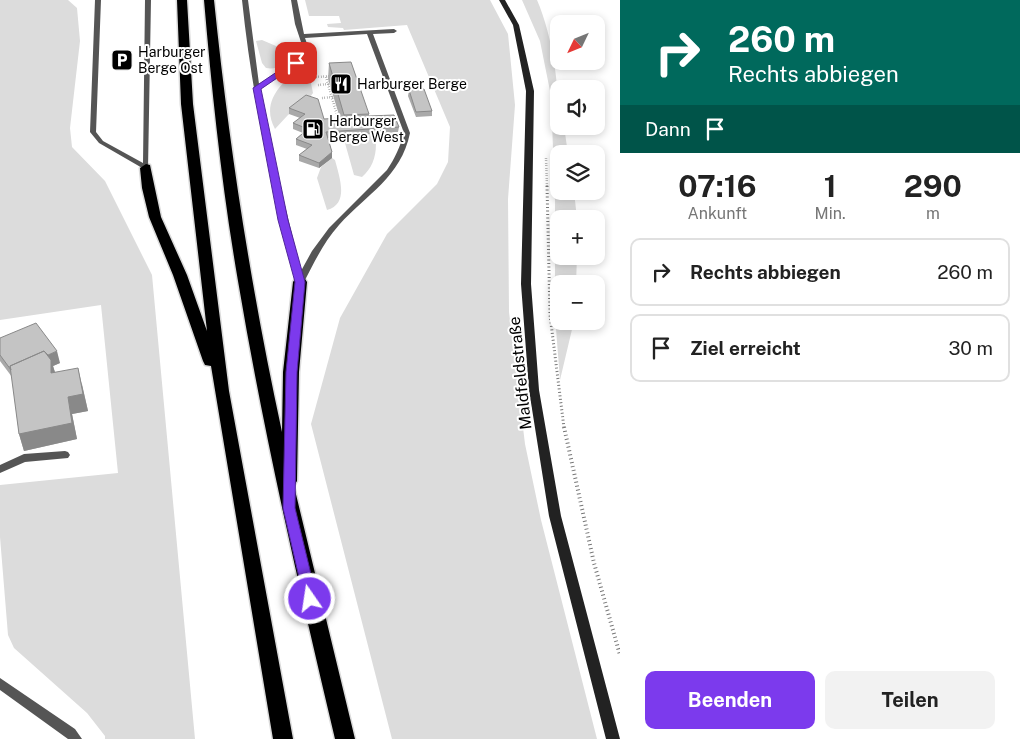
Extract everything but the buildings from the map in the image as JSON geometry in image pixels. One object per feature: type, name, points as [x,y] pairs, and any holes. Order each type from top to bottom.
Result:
[{"type":"highway","points":[[182,0],[187,104],[221,391],[282,739]]},
{"type":"highway","points":[[209,0],[222,127],[236,225],[269,414],[289,508],[345,739]]},
{"type":"highway","points":[[146,168],[148,188],[155,217],[180,275],[221,391]]},
{"type":"highway","points":[[289,508],[292,372],[300,282]]},
{"type":"main road","name":"Maldfeldstraße","points":[[502,0],[516,25],[530,91],[526,284],[534,390],[555,516],[613,739]]},
{"type":"lane","points":[[89,0],[98,3],[93,132],[101,142],[146,168]]},
{"type":"lane","points":[[146,168],[148,0]]},
{"type":"lane","points":[[245,0],[248,37],[257,88],[283,220],[300,282]]},
{"type":"lane","points":[[257,88],[308,54],[294,0]]},
{"type":"lane","points":[[302,36],[394,31]]},
{"type":"lane","points":[[300,282],[321,244],[336,225],[385,176],[395,164],[406,143],[407,133],[369,32]]},
{"type":"lane","points":[[0,469],[24,458],[65,455]]},
{"type":"lane","points":[[0,683],[71,733],[76,739]]},
{"type":"path","points":[[316,77],[335,76]]},
{"type":"path","points":[[326,77],[341,128]]},
{"type":"path","points":[[318,85],[329,84]]},
{"type":"path","points":[[322,98],[333,97]]},
{"type":"path","points":[[546,154],[550,315],[561,413],[594,563],[620,655]]},
{"type":"shaded area","points":[[0,0],[68,0],[77,8],[80,41],[70,128],[72,147],[105,181],[152,275],[195,739],[105,739],[105,736],[87,713],[14,648],[8,635],[0,537],[0,485],[118,473],[101,305],[0,320]]},
{"type":"shaded area","points":[[305,0],[490,0],[508,34],[515,105],[508,199],[509,312],[525,444],[541,520],[597,739],[392,739],[311,424],[340,318],[387,234],[437,184],[448,162],[450,127],[407,25],[344,30],[343,28],[328,27],[327,24],[341,23],[339,16],[309,16]]},
{"type":"shaded area","points":[[522,0],[537,0],[543,14],[550,42],[550,70],[555,70],[556,80],[550,80],[550,91],[540,41]]},
{"type":"shaded area","points":[[262,40],[290,52],[291,55],[280,66],[266,68],[262,63],[256,41]]},
{"type":"shaded area","points":[[303,67],[308,69],[313,93],[308,100],[288,115],[275,129],[270,110],[272,101],[281,86]]},
{"type":"shaded area","points":[[375,135],[376,147],[370,168],[362,177],[354,175],[343,136]]},
{"type":"shaded area","points":[[552,135],[565,135],[567,145],[553,145]]},
{"type":"shaded area","points":[[332,158],[335,160],[339,174],[341,196],[339,202],[334,207],[327,210],[317,178],[321,167]]},
{"type":"shaded area","points":[[575,200],[576,210],[555,210],[555,201]]},
{"type":"shaded area","points":[[555,265],[577,265],[576,275],[555,275]]},
{"type":"shaded area","points":[[556,330],[572,330],[560,380]]},
{"type":"place","name":"Harburger Berge Ost","points":[[122,60]]},
{"type":"place","name":"Harburger Berge","points":[[341,84]]},
{"type":"place","name":"Harburger Berge West","points":[[313,129]]},
{"type":"route","points":[[296,63],[257,88],[283,220],[300,282],[292,354],[289,508],[310,599]]}]
